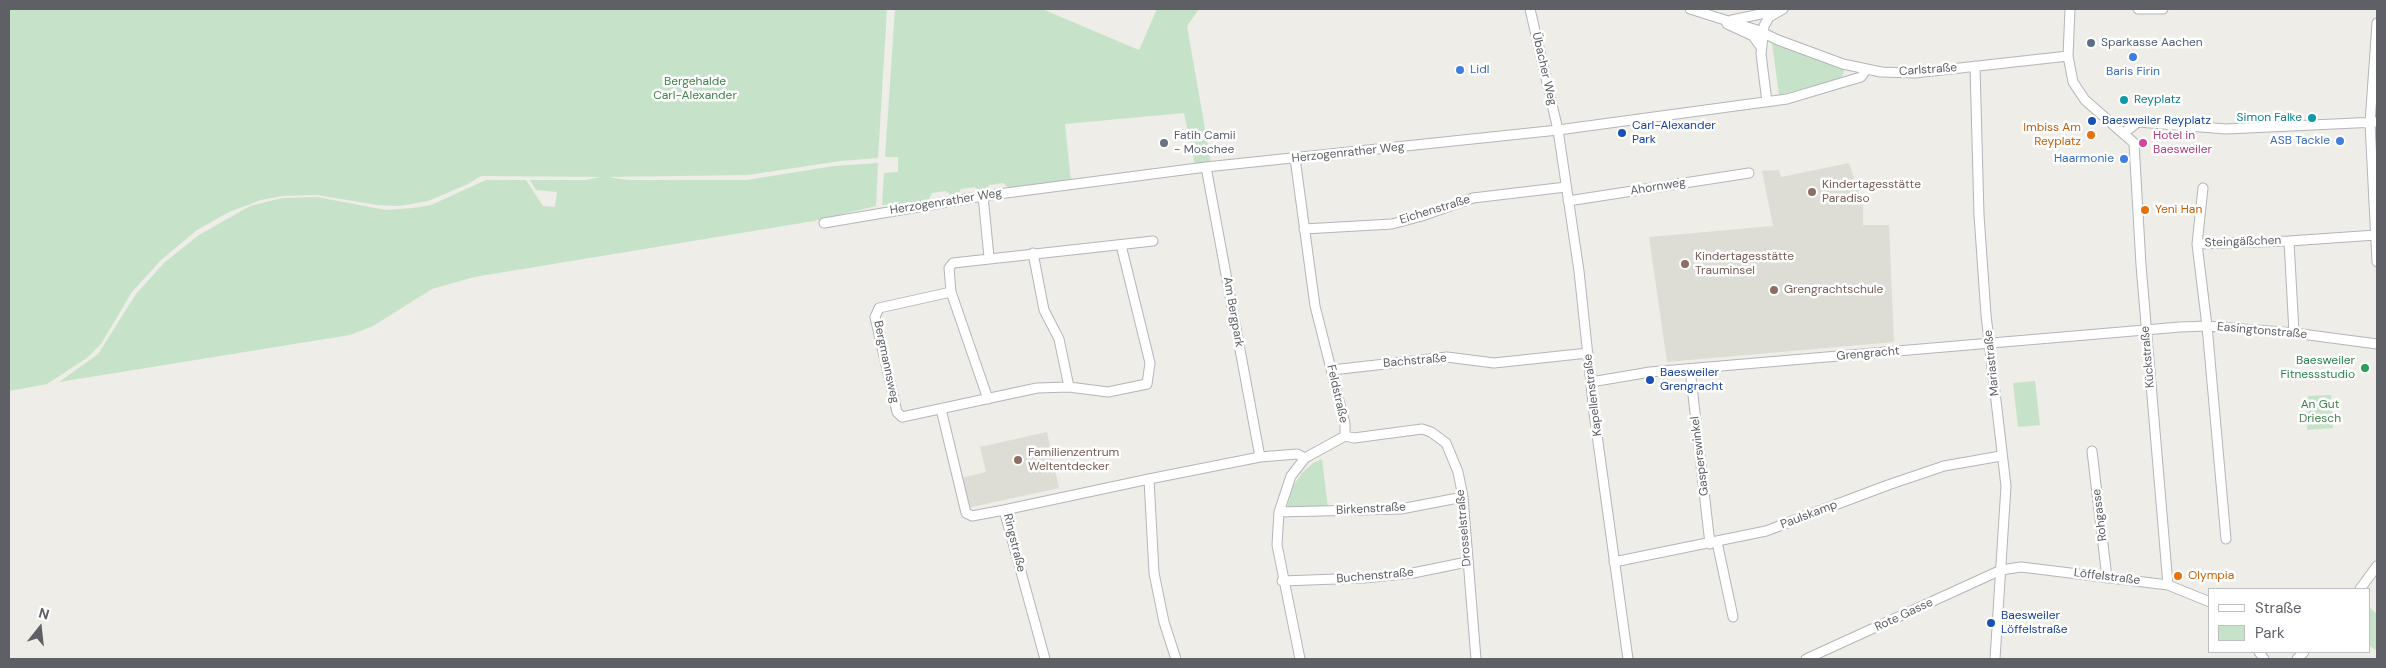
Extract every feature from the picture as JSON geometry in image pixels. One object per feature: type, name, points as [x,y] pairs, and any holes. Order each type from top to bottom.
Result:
[{"type":"street","name":"Übacher Weg","points":[[1530,9],[1558,130]]},
{"type":"street","name":"Carlstraße","points":[[1690,9],[1700,10],[1753,36],[1761,47]]},
{"type":"street","points":[[1722,20],[1741,20],[1783,9]]},
{"type":"street","points":[[1767,102],[1761,47],[1764,26],[1769,17],[1783,9]]},
{"type":"street","points":[[2070,9],[2068,56],[2073,82],[2080,93],[2124,133],[2138,122],[2226,129],[2373,123]]},
{"type":"street","points":[[2138,9],[2163,9]]},
{"type":"street","name":"Carlstraße","points":[[1722,20],[1742,24],[1844,64],[1866,70],[1915,73],[2068,56]]},
{"type":"street","points":[[2377,24],[2373,123],[2377,262]]},
{"type":"street","name":"Mariastraße","points":[[1975,66],[1979,215],[1986,315],[2006,486],[1995,659]]},
{"type":"street","name":"Herzogenrather Weg","points":[[824,223],[983,196],[1206,167],[1558,130],[1788,99],[1861,78],[1866,70]]},
{"type":"street","name":"Kapellenstraße","points":[[1558,130],[1628,659]]},
{"type":"street","name":"Kückstraße","points":[[2124,133],[2134,143],[2146,329],[2168,585]]},
{"type":"street","name":"Feldstraße","points":[[1295,158],[1316,306],[1345,424],[1345,436],[1305,458],[1291,476],[1280,512],[1277,545],[1282,581],[1300,659]]},
{"type":"street","name":"Am Bergpark","points":[[1206,167],[1260,457]]},
{"type":"street","name":"Ahornweg","points":[[1568,201],[1749,173]]},
{"type":"street","name":"Eichenstraße","points":[[1304,230],[1392,224],[1422,216],[1473,198],[1566,187]]},
{"type":"street","points":[[2203,188],[2197,244],[2207,326],[2226,539]]},
{"type":"street","points":[[983,196],[989,257]]},
{"type":"street","name":"Steingäßchen","points":[[2197,244],[2290,241],[2376,235]]},
{"type":"street","points":[[988,399],[951,292],[949,268],[953,263],[989,257],[1153,241]]},
{"type":"street","name":"Steingäßchen","points":[[2290,241],[2294,332]]},
{"type":"street","name":"Bergmannsweg","points":[[951,292],[879,308],[875,317],[897,412],[902,417],[1037,388],[1069,388],[1108,392],[1147,384],[1150,363],[1121,245]]},
{"type":"street","points":[[1033,253],[1044,310],[1059,339],[1069,388]]},
{"type":"street","name":"Easingtonstraße","points":[[2146,329],[2207,326],[2294,332],[2377,344]]},
{"type":"street","name":"Grengracht","points":[[1591,382],[1650,372],[1690,368],[1991,345],[2146,329]]},
{"type":"street","name":"Bachstraße","points":[[1332,370],[1447,357],[1494,363],[1588,353]]},
{"type":"street","name":"Gasperswinkel","points":[[1690,368],[1714,543],[1733,617]]},
{"type":"street","points":[[941,409],[966,512],[972,516],[1004,510]]},
{"type":"street","name":"Drosselstraße","points":[[1345,436],[1354,438],[1422,429],[1431,432],[1446,443],[1458,472],[1462,497],[1476,659]]},
{"type":"street","name":"Rohgasse","points":[[2092,452],[2107,578]]},
{"type":"street","name":"Ringstraße","points":[[1045,659],[1004,510],[1260,457],[1297,454],[1305,458]]},
{"type":"street","name":"Paulskamp","points":[[1614,562],[1766,531],[1944,466],[2002,456]]},
{"type":"street","points":[[1148,480],[1154,573],[1164,622],[1176,659]]},
{"type":"street","name":"Birkenstraße","points":[[1280,512],[1401,509],[1462,497]]},
{"type":"street","name":"Buchenstraße","points":[[1282,581],[1364,578],[1413,573],[1467,562]]},
{"type":"street","points":[[2361,588],[2377,566]]},
{"type":"street","name":"Löffelstraße","points":[[2001,570],[2021,567],[2168,585],[2208,601]]},
{"type":"street","name":"Rote Gasse","points":[[1806,659],[2001,570]]},
{"type":"shaded area","name":"Grengrachtschule","points":[[1849,163],[1863,206],[1863,225],[1889,225],[1894,342],[1667,362],[1649,237],[1773,226],[1762,171],[1779,170],[1781,177]]},
{"type":"shaded area","name":"Familienzentrum Weltentdecker","points":[[1047,432],[1059,488],[967,508],[961,478],[986,472],[980,447]]},
{"type":"green space","name":"Bergehalde Carl-Alexander","points":[[9,9],[887,9],[878,158],[840,161],[748,175],[608,177],[628,180],[747,180],[834,166],[878,163],[876,206],[814,221],[474,277],[432,289],[373,326],[350,335],[59,382],[98,354],[136,294],[165,262],[199,235],[250,206],[282,198],[317,197],[386,210],[413,208],[431,205],[486,180],[526,180],[543,206],[555,207],[557,192],[536,190],[530,180],[587,180],[600,177],[481,176],[468,184],[428,201],[399,206],[377,205],[317,195],[282,196],[261,200],[229,212],[197,230],[161,260],[132,292],[101,344],[87,358],[47,384],[9,391]]},
{"type":"green space","points":[[895,9],[1042,9],[1139,50],[1157,9],[1199,9],[1187,26],[1211,163],[1195,165],[1184,113],[1065,124],[1071,181],[1010,189],[1003,183],[989,185],[986,192],[981,193],[975,187],[961,189],[957,196],[953,197],[946,191],[932,193],[928,201],[924,203],[896,207],[895,204],[882,205],[884,173],[898,172],[898,157],[885,157]]},
{"type":"green space","points":[[1772,43],[1844,68],[1842,77],[1779,95]]},
{"type":"green space","points":[[2035,381],[2040,425],[2018,427],[2013,383]]},
{"type":"green space","name":"An Gut Driesch","points":[[2331,395],[2333,428],[2307,430],[2308,396]]},
{"type":"green space","points":[[1322,459],[1328,508],[1292,510],[1287,507],[1293,486],[1302,473],[1313,463]]},
{"type":"green space","points":[[2371,609],[2377,614],[2377,651],[2371,647]]},
{"type":"place","name":"Sparkasse Aachen","points":[[2091,43]]},
{"type":"place","name":"Baris Firin","points":[[2133,57]]},
{"type":"place","name":"Lidl","points":[[1460,70]]},
{"type":"place","name":"Reyplatz","points":[[2124,100]]},
{"type":"place","name":"Simon Falke","points":[[2312,118]]},
{"type":"place","name":"Baesweiler Reyplatz","points":[[2092,121]]},
{"type":"place","name":"Carl-Alexander Park","points":[[1622,133]]},
{"type":"place","name":"Imbiss Am Reyplatz","points":[[2091,135]]},
{"type":"place","name":"ASB Tackle","points":[[2340,141]]},
{"type":"place","name":"Fatih Camii - Moschee","points":[[1164,143]]},
{"type":"place","name":"Hotel in Baesweiler","points":[[2143,143]]},
{"type":"place","name":"Haarmonie","points":[[2124,159]]},
{"type":"place","name":"Kindertagesstätte Paradiso","points":[[1812,192]]},
{"type":"place","name":"Yeni Han","points":[[2145,210]]},
{"type":"place","name":"Kindertagesstätte Trauminsel","points":[[1685,264]]},
{"type":"place","name":"Grengrachtschule","points":[[1774,290]]},
{"type":"place","name":"Baesweiler Fitnessstudio","points":[[2365,368]]},
{"type":"place","name":"Baesweiler Grengracht","points":[[1650,380]]},
{"type":"place","name":"Familienzentrum Weltentdecker","points":[[1018,460]]},
{"type":"place","name":"Olympia","points":[[2178,576]]},
{"type":"place","name":"Baesweiler Löffelstraße","points":[[1991,623]]}]
